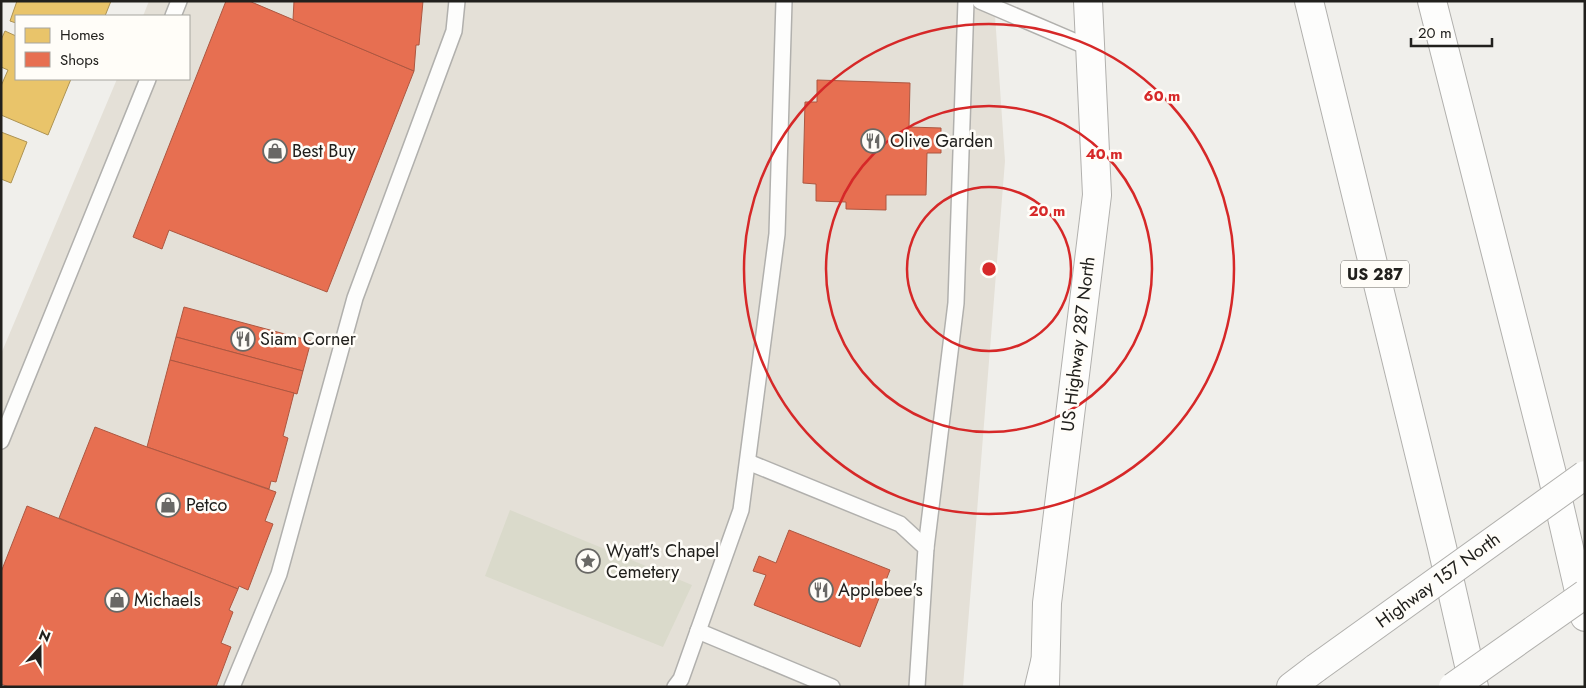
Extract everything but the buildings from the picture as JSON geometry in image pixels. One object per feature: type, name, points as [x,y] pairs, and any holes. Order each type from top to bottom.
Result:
[{"type":"main road","name":"US Highway 287 North","points":[[1043,678],[1047,603],[1097,195],[1088,1]]},
{"type":"main road","name":"US 287","points":[[1309,1],[1442,547],[1474,687]]},
{"type":"main road","points":[[1432,1],[1550,464],[1585,618]]},
{"type":"main road","name":"Highway 157 North","points":[[1292,687],[1585,475]]},
{"type":"main road","points":[[1453,687],[1585,594]]},
{"type":"lane","points":[[173,15],[179,1]]},
{"type":"lane","points":[[232,687],[279,574],[355,298],[454,31],[457,1]]},
{"type":"lane","points":[[675,687],[681,679],[741,510],[777,234],[784,1]]},
{"type":"lane","points":[[917,687],[926,548],[956,303],[966,1]]},
{"type":"lane","points":[[980,1],[1090,48]]},
{"type":"lane","points":[[1,441],[148,80]]},
{"type":"lane","points":[[748,462],[900,524],[926,548]]},
{"type":"lane","points":[[698,632],[832,687]]},
{"type":"shaded area","points":[[149,1],[994,1],[1005,161],[963,687],[1,687],[1,354],[117,80],[190,80],[190,15],[143,15]]},
{"type":"shaded area","points":[[510,510],[692,585],[663,647],[485,576]]},
{"type":"place","name":"Olive Garden","points":[[873,141]]},
{"type":"place","name":"Best Buy","points":[[275,151]]},
{"type":"place","name":"Siam Corner","points":[[243,339]]},
{"type":"place","name":"Petco","points":[[168,505]]},
{"type":"place","name":"Wyatt's Chapel Cemetery","points":[[588,561]]},
{"type":"place","name":"Applebee's","points":[[821,590]]},
{"type":"place","name":"Michaels","points":[[117,600]]}]
